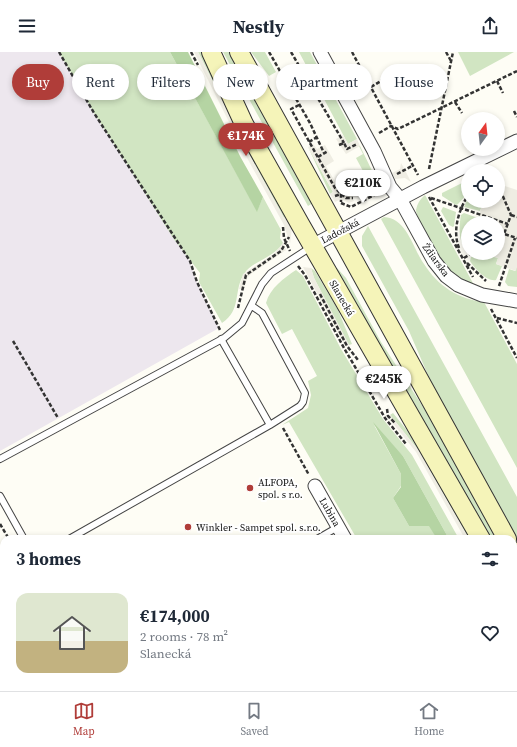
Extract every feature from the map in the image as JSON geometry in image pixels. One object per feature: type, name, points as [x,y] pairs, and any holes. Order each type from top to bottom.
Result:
[{"type":"main road","points":[[239,52],[505,535]]},
{"type":"main road","name":"Slanecká","points":[[207,59],[312,246],[446,475],[479,535]]},
{"type":"street","name":"Ždiarska","points":[[320,52],[374,151],[386,180],[400,199],[423,244],[446,276],[458,285],[482,295],[517,301]]},
{"type":"street","name":"Ladožská","points":[[312,246],[400,199],[426,192],[517,141]]},
{"type":"street","name":"Lubina","points":[[315,486],[343,535]]},
{"type":"lane","points":[[0,459],[223,338],[242,323],[262,284],[271,273],[312,246]]},
{"type":"lane","points":[[76,535],[300,406],[303,402],[305,393],[262,313],[252,306]]},
{"type":"lane","points":[[223,338],[270,424]]},
{"type":"lane","points":[[0,496],[22,535]]},
{"type":"lane","points":[[323,535],[338,526]]},
{"type":"path","points":[[59,52],[94,113],[190,261],[197,282],[223,338]]},
{"type":"path","points":[[196,52],[207,59]]},
{"type":"path","points":[[269,52],[317,137],[324,153]]},
{"type":"path","points":[[291,52],[344,143]]},
{"type":"path","points":[[352,52],[359,64]]},
{"type":"path","points":[[446,52],[451,62]]},
{"type":"path","points":[[429,170],[453,52]]},
{"type":"path","points":[[398,129],[517,71]]},
{"type":"path","points":[[497,81],[502,93]]},
{"type":"path","points":[[372,89],[426,192],[461,253]]},
{"type":"path","points":[[455,102],[461,112]]},
{"type":"path","points":[[299,105],[291,109],[335,188],[349,199],[353,198]]},
{"type":"path","points":[[514,111],[517,117]]},
{"type":"path","points":[[309,142],[317,137]]},
{"type":"path","points":[[318,157],[328,151]]},
{"type":"path","points":[[394,176],[412,166]]},
{"type":"path","points":[[366,191],[378,185]]},
{"type":"path","points":[[426,192],[436,194]]},
{"type":"path","points":[[426,192],[461,208],[508,224]]},
{"type":"path","points":[[337,204],[340,203],[351,207],[378,193]]},
{"type":"path","points":[[340,203],[341,194]]},
{"type":"path","points":[[505,201],[511,214],[517,217]]},
{"type":"path","points":[[461,208],[456,231],[457,243],[461,252]]},
{"type":"path","points":[[505,232],[511,214]]},
{"type":"path","points":[[237,310],[246,275],[281,251],[288,240],[290,233]]},
{"type":"path","points":[[499,288],[516,238],[505,234]]},
{"type":"path","points":[[465,260],[482,295],[517,358]]},
{"type":"path","points":[[466,260],[475,272],[487,282]]},
{"type":"path","points":[[300,268],[385,418],[411,449]]},
{"type":"path","points":[[493,285],[499,288],[505,288]]},
{"type":"path","points":[[496,318],[517,323]]},
{"type":"path","points":[[215,330],[224,324]]},
{"type":"path","points":[[13,341],[58,418]]},
{"type":"path","points":[[53,422],[65,415]]},
{"type":"path","points":[[278,419],[315,486]]},
{"type":"path","points":[[0,524],[7,535]]},
{"type":"shaded area","points":[[0,52],[59,52],[72,75],[72,100],[87,100],[190,261],[197,282],[219,328],[0,451]]},
{"type":"shaded area","points":[[194,52],[198,52],[204,64],[200,64]]},
{"type":"shaded area","points":[[205,66],[213,82],[213,90],[205,74]]},
{"type":"shaded area","points":[[218,100],[222,100],[249,154],[284,218],[287,216],[292,228],[290,244],[284,225],[246,156]]},
{"type":"shaded area","points":[[343,135],[348,144],[357,139],[360,146],[346,154],[336,139]]},
{"type":"shaded area","points":[[313,144],[317,149],[325,145],[334,161],[326,166],[337,185],[346,194],[351,195],[354,201],[349,203],[341,199],[335,202],[330,194],[333,192],[308,147]]},
{"type":"shaded area","points":[[401,163],[411,182],[405,178],[395,179],[392,173],[400,169]]},
{"type":"shaded area","points":[[505,186],[517,190],[516,271],[496,264],[497,260],[505,260],[505,216],[479,216],[481,208],[505,208]]},
{"type":"shaded area","points":[[283,243],[286,250],[251,274],[247,278],[244,290],[239,289],[243,274],[275,253]]},
{"type":"shaded area","points":[[303,267],[311,268],[314,278],[349,345],[346,347]]},
{"type":"shaded area","points":[[390,415],[419,451],[467,535],[463,535],[416,452],[387,416]]},
{"type":"green space","points":[[59,52],[170,52],[177,64],[137,64],[137,100],[196,100],[257,211],[263,197],[281,230],[280,238],[283,243],[274,252],[252,266],[244,274],[239,287],[235,306],[228,318],[222,323],[199,282],[200,273],[173,238],[87,100],[129,100],[129,64],[72,64],[72,75]]},
{"type":"green space","points":[[170,52],[188,52],[194,64],[177,64]]},
{"type":"green space","points":[[198,52],[202,52],[213,73],[213,82],[205,64]]},
{"type":"green space","points":[[223,52],[230,52],[237,64],[230,64]]},
{"type":"green space","points":[[251,52],[265,52],[276,72],[269,76],[268,64],[260,64]]},
{"type":"green space","points":[[299,52],[310,52],[316,64],[305,64]]},
{"type":"green space","points":[[458,52],[514,52],[470,76]]},
{"type":"green space","points":[[205,86],[241,158],[263,197],[257,212],[196,100],[205,100]]},
{"type":"green space","points":[[222,100],[227,100],[287,216],[284,218],[249,154]]},
{"type":"green space","points":[[249,100],[256,100],[313,203],[308,206]]},
{"type":"green space","points":[[325,100],[336,100],[357,139],[348,144]]},
{"type":"green space","points":[[359,146],[377,181],[364,188],[356,174],[363,171],[356,158],[363,154]]},
{"type":"green space","points":[[308,147],[333,192],[330,194]]},
{"type":"green space","points":[[461,184],[461,201],[456,205],[442,196],[442,193]]},
{"type":"green space","points":[[425,195],[474,285],[462,281],[447,268],[441,261],[428,238],[416,210],[419,202]]},
{"type":"green space","points":[[443,207],[456,212],[453,227],[449,225],[441,211]]},
{"type":"green space","points":[[468,208],[481,208],[480,211]]},
{"type":"green space","points":[[464,213],[472,216],[461,216],[461,239],[460,224],[461,215]]},
{"type":"green space","points":[[384,217],[392,219],[404,228],[424,264],[442,285],[466,298],[484,302],[517,364],[517,468],[381,219]]},
{"type":"green space","points":[[368,226],[517,497],[517,535],[514,535],[437,396],[409,331],[362,246],[362,236]]},
{"type":"green space","points":[[497,260],[496,264],[502,266],[496,280],[493,280],[485,277],[470,261]]},
{"type":"green space","points":[[517,266],[517,287],[508,286],[505,282],[509,269],[515,271]]},
{"type":"green space","points":[[311,268],[315,271],[338,310],[352,344],[349,345],[314,278]]},
{"type":"green space","points":[[335,268],[337,268],[346,278],[381,342],[438,430],[495,535],[488,535]]},
{"type":"green space","points":[[296,270],[303,276],[341,349],[383,419],[412,455],[457,535],[447,535],[403,456],[374,425],[401,474],[401,486],[393,498],[409,526],[430,526],[435,535],[355,535],[289,422],[282,425],[308,408],[311,395],[308,381],[317,376],[292,329],[282,334],[266,303],[274,288]]},
{"type":"green space","points":[[393,413],[418,444],[470,535],[467,535],[419,451],[390,415]]},
{"type":"green space","points":[[373,422],[403,456],[447,535],[435,535],[429,526],[409,526],[393,498],[401,487],[401,474]]},
{"type":"place","name":"ALFOPA, spol. s r.o.","points":[[250,488]]},
{"type":"place","name":"Winkler - Sampet spol. s.r.o.","points":[[188,527]]}]
